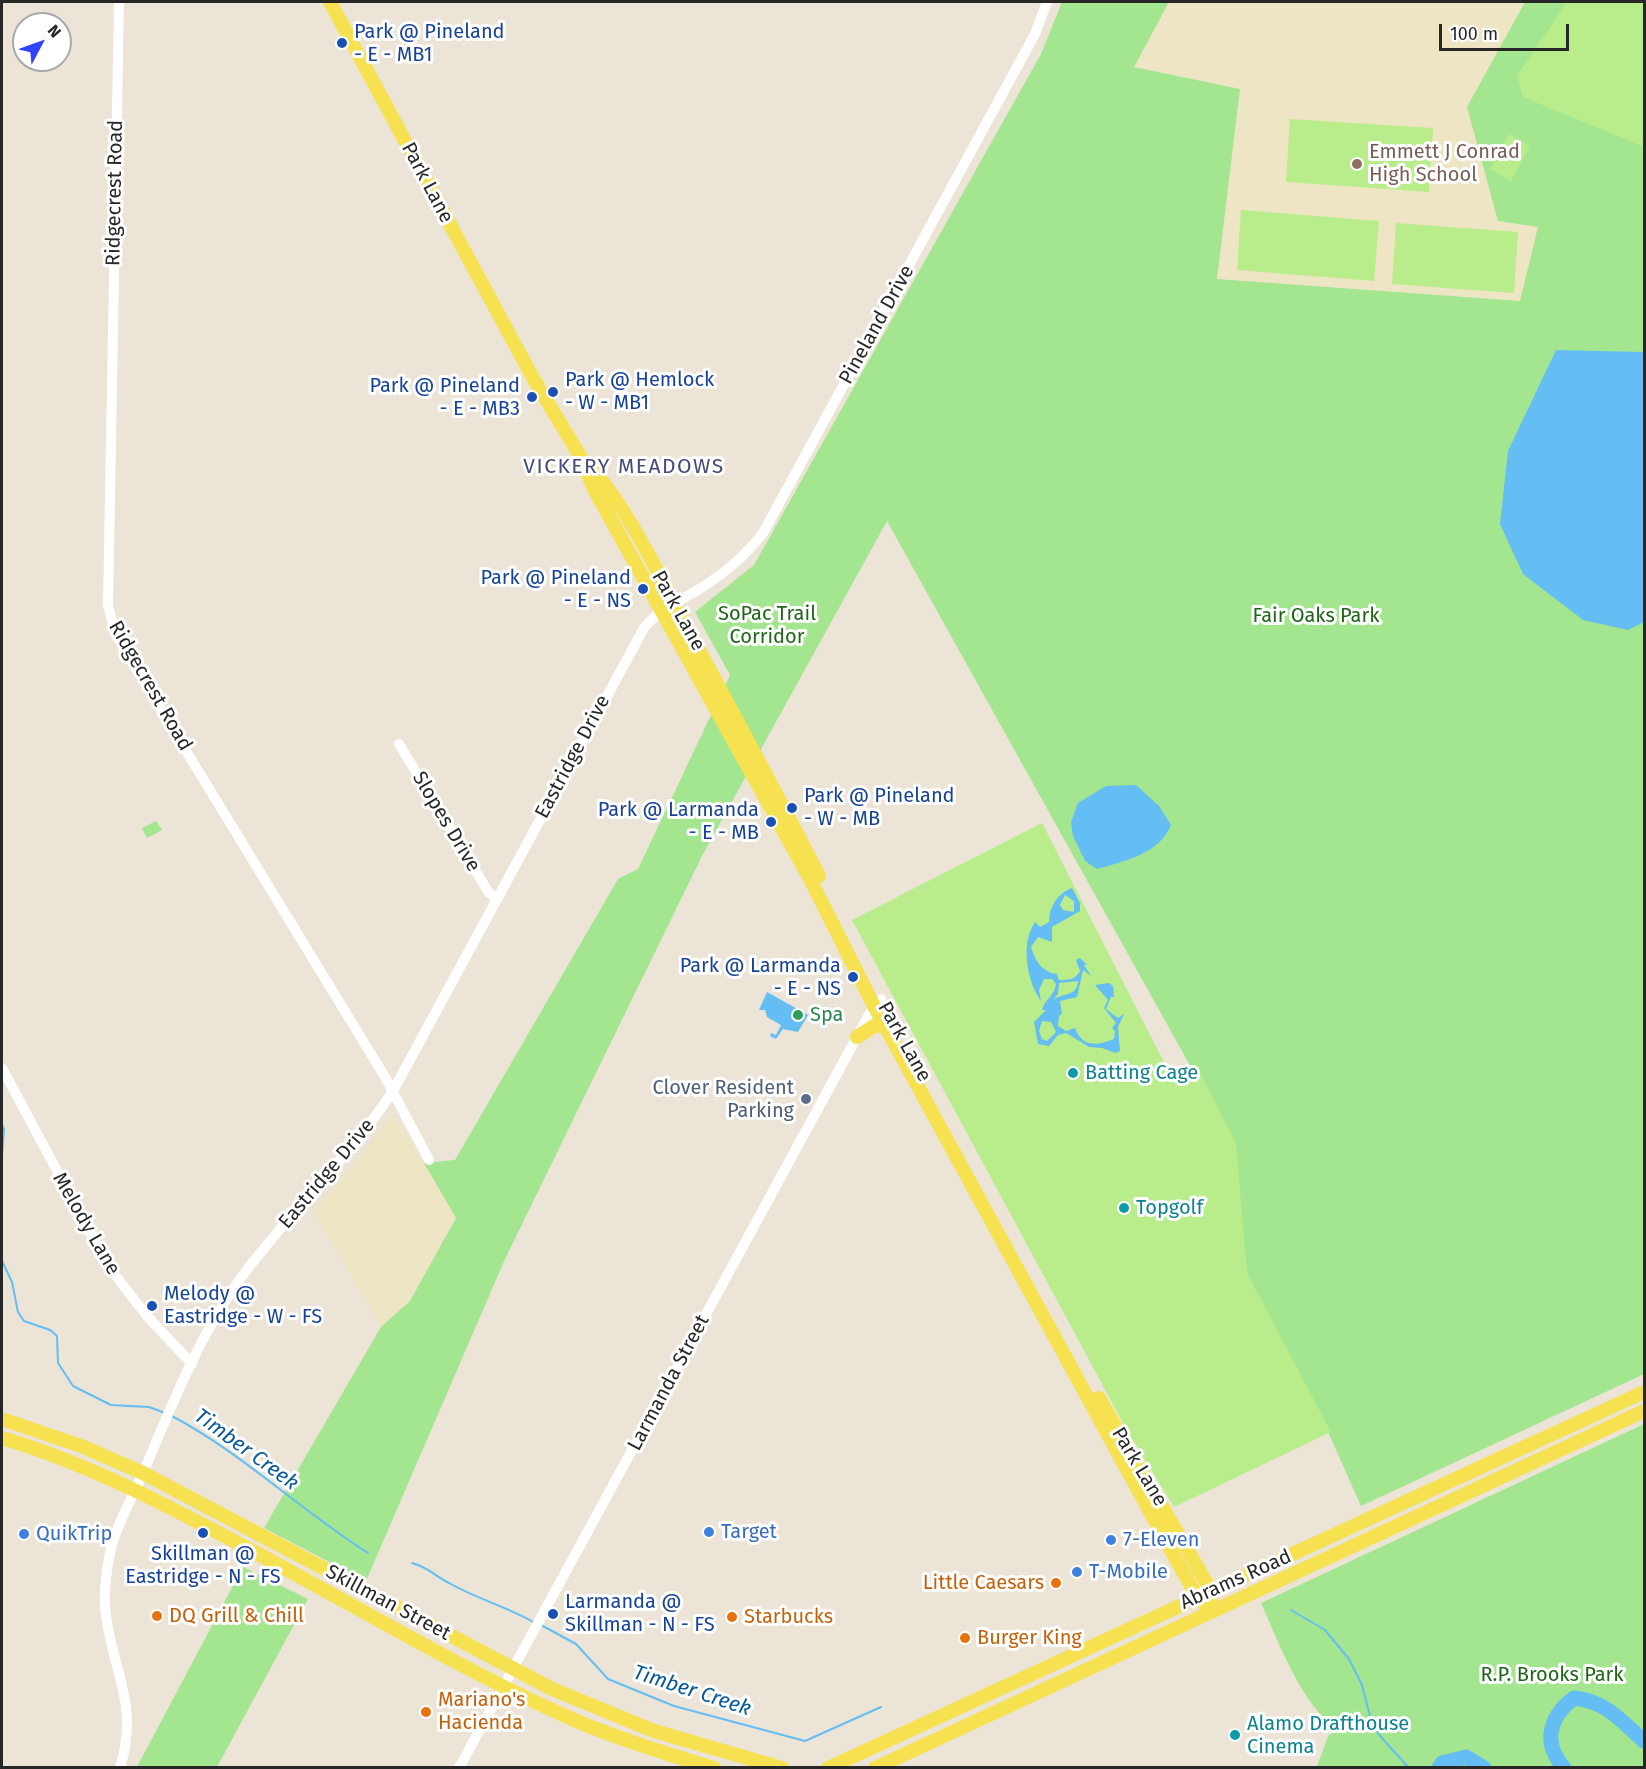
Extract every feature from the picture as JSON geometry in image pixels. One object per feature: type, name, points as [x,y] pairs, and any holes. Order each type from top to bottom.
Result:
[{"type":"main road","name":"Park Lane","points":[[330,2],[533,378],[580,456],[603,482],[803,855],[878,1003],[1101,1402],[1211,1592]]},
{"type":"main road","name":"Park Lane","points":[[878,1003],[886,1026],[1198,1598],[1211,1611]]},
{"type":"main road","points":[[857,1037],[869,1028],[886,1026]]},
{"type":"main road","name":"Abrams Road","points":[[828,1767],[1644,1392]]},
{"type":"main road","name":"Abrams Road","points":[[875,1767],[890,1764],[1038,1691],[1644,1411]]},
{"type":"main road","name":"Skillman Street","points":[[2,1419],[81,1446],[143,1473],[513,1670],[607,1713],[654,1731],[782,1767]]},
{"type":"main road","name":"Skillman Street","points":[[2,1438],[53,1455],[135,1490],[504,1685],[610,1734],[714,1767]]},
{"type":"main road","points":[[1211,1592],[1211,1611]]},
{"type":"main road","points":[[1030,1674],[1038,1691]]},
{"type":"street","name":"Ridgecrest Road","points":[[119,2],[108,494],[109,617],[130,659],[393,1091],[429,1160]]},
{"type":"street","name":"Pineland Drive","points":[[668,607],[724,573],[749,550],[763,533],[1035,34],[1047,2]]},
{"type":"street","name":"Eastridge Drive","points":[[120,1767],[128,1735],[128,1707],[106,1616],[105,1584],[110,1551],[192,1364],[238,1281],[350,1148],[393,1091],[637,639],[653,616],[668,607]]},
{"type":"street","name":"Slopes Drive","points":[[399,744],[479,877],[496,898]]},
{"type":"street","name":"Larmanda Street","points":[[459,1767],[550,1604],[857,1037],[878,1003]]},
{"type":"street","name":"Melody Lane","points":[[2,1068],[108,1266],[147,1316],[192,1364]]},
{"type":"shaded area","name":"Emmett J Conrad High School","points":[[1169,2],[1525,2],[1467,107],[1538,226],[1521,301],[1217,279],[1240,89],[1133,67]]},
{"type":"shaded area","points":[[394,1114],[456,1217],[410,1301],[381,1327],[314,1212]]},
{"type":"green space","name":"Fair Oaks Park","points":[[1062,2],[1169,2],[1134,67],[1240,89],[1217,279],[1520,301],[1538,227],[1498,221],[1467,107],[1525,2],[1644,2],[1644,1374],[1361,1506],[1328,1432],[1248,1283],[1232,1141],[887,521],[703,854],[505,1259],[366,1581],[264,1528],[381,1327],[410,1301],[456,1218],[424,1163],[455,1160],[618,879],[638,869],[730,675],[695,612],[754,565],[1041,54]]},
{"type":"green space","points":[[1567,2],[1644,2],[1644,147],[1523,97],[1517,76]]},
{"type":"green space","points":[[1290,119],[1433,128],[1429,192],[1286,182]]},
{"type":"green space","points":[[1509,134],[1530,146],[1511,181],[1490,169]]},
{"type":"green space","points":[[1241,210],[1379,221],[1374,281],[1237,270]]},
{"type":"green space","points":[[1396,223],[1518,232],[1514,293],[1392,284]]},
{"type":"green space","points":[[156,821],[162,830],[147,838],[142,828]]},
{"type":"green space","name":"Topgolf","points":[[1042,823],[1171,1076],[1197,1067],[1236,1143],[1247,1273],[1331,1432],[1174,1507],[1129,1434],[852,920]]},
{"type":"green space","name":"R.P. Brooks Park","points":[[1644,1424],[1644,1767],[1317,1767],[1328,1736],[1337,1729],[1324,1718],[1302,1689],[1283,1654],[1261,1603]]},
{"type":"green space","points":[[243,1567],[308,1599],[217,1767],[137,1767]]},
{"type":"water","points":[[1556,350],[1644,352],[1644,622],[1628,630],[1583,620],[1523,574],[1500,524],[1508,451]]},
{"type":"water","points":[[1136,785],[1159,806],[1171,825],[1166,835],[1150,850],[1097,869],[1085,861],[1073,836],[1071,822],[1078,803],[1106,786]]},
{"type":"water","points":[[1072,888],[1080,903],[1080,911],[1052,927],[1052,942],[1038,937],[1031,947],[1040,965],[1047,971],[1057,974],[1059,980],[1071,979],[1078,974],[1080,971],[1076,960],[1080,958],[1087,965],[1084,965],[1091,976],[1083,970],[1077,997],[1060,1001],[1062,1014],[1059,1016],[1058,1026],[1066,1031],[1075,1028],[1078,1035],[1087,1042],[1097,1044],[1114,1039],[1115,1031],[1112,1028],[1116,1023],[1104,1008],[1108,1000],[1095,985],[1109,983],[1113,986],[1114,997],[1111,997],[1106,1009],[1118,1018],[1124,1014],[1118,1027],[1120,1051],[1115,1053],[1102,1048],[1089,1047],[1066,1033],[1058,1035],[1049,1046],[1038,1044],[1034,1022],[1046,1010],[1042,1010],[1056,984],[1052,979],[1044,979],[1039,990],[1041,1001],[1029,973],[1028,941],[1035,922],[1040,927],[1049,922],[1055,901]],"holes":[[[1065,895],[1074,901],[1074,912],[1063,910],[1060,905]],[[1078,981],[1073,992],[1053,1000],[1058,994],[1059,983]],[[1042,1021],[1051,1022],[1056,1032],[1047,1041],[1042,1039],[1039,1031]]]},
{"type":"water","name":"Spa","points":[[767,992],[808,1015],[798,1032],[783,1029],[776,1039],[770,1036],[771,1033],[776,1035],[781,1025],[767,1017],[765,1010],[759,1010]]},
{"type":"waterway","name":"Timber Creek","points":[[2,1124],[4,1129],[2,1156]]},
{"type":"waterway","name":"Timber Creek","points":[[2,1261],[12,1282],[18,1312],[24,1321],[50,1330],[57,1336],[58,1363],[73,1386],[111,1405],[149,1407],[165,1413]]},
{"type":"waterway","name":"Timber Creek","points":[[170,1415],[221,1446],[368,1553]]},
{"type":"waterway","name":"Timber Creek","points":[[412,1563],[427,1569],[460,1589],[535,1623]]},
{"type":"waterway","name":"Timber Creek","points":[[1291,1610],[1325,1630],[1349,1659],[1362,1685],[1371,1720],[1380,1736],[1409,1768]]},
{"type":"waterway","name":"Timber Creek","points":[[541,1625],[576,1644],[608,1679],[674,1706],[805,1741],[881,1707]]},
{"type":"waterway","points":[[1564,1768],[1553,1749],[1551,1731],[1559,1713],[1574,1698],[1595,1703],[1604,1708],[1644,1741]]},
{"type":"waterway","points":[[1439,1768],[1442,1763],[1466,1757],[1484,1768]]},
{"type":"place","name":"Park @ Pineland - E - MB1","points":[[342,43]]},
{"type":"place","name":"Emmett J Conrad High School","points":[[1357,164]]},
{"type":"place","name":"Park @ Hemlock - W - MB1","points":[[553,392]]},
{"type":"place","name":"Park @ Pineland - E - MB3","points":[[532,397]]},
{"type":"place","name":"Park @ Pineland - E - NS","points":[[643,589]]},
{"type":"place","name":"Park @ Pineland - W - MB","points":[[792,808]]},
{"type":"place","name":"Park @ Larmanda - E - MB","points":[[771,822]]},
{"type":"place","name":"Park @ Larmanda - E - NS","points":[[853,977]]},
{"type":"place","name":"Spa","points":[[798,1015]]},
{"type":"place","name":"Batting Cage","points":[[1073,1073]]},
{"type":"place","name":"Clover Resident Parking","points":[[806,1099]]},
{"type":"place","name":"Topgolf","points":[[1124,1208]]},
{"type":"place","name":"Melody @ Eastridge - W - FS","points":[[152,1306]]},
{"type":"place","name":"Target","points":[[709,1532]]},
{"type":"place","name":"Skillman @ Eastridge - N - FS","points":[[203,1533]]},
{"type":"place","name":"QuikTrip","points":[[24,1534]]},
{"type":"place","name":"7-Eleven","points":[[1111,1540]]},
{"type":"place","name":"T-Mobile","points":[[1077,1572]]},
{"type":"place","name":"Little Caesars","points":[[1056,1583]]},
{"type":"place","name":"Larmanda @ Skillman - N - FS","points":[[553,1614]]},
{"type":"place","name":"DQ Grill & Chill","points":[[157,1616]]},
{"type":"place","name":"Starbucks","points":[[732,1617]]},
{"type":"place","name":"Burger King","points":[[965,1638]]},
{"type":"place","name":"Mariano's Hacienda","points":[[426,1712]]},
{"type":"place","name":"Alamo Drafthouse Cinema","points":[[1235,1735]]},
{"type":"district","name":"VICKERY MEADOWS","points":[[624,467]]},
{"type":"park label","name":"SoPac Trail Corridor","points":[[767,626]]}]
